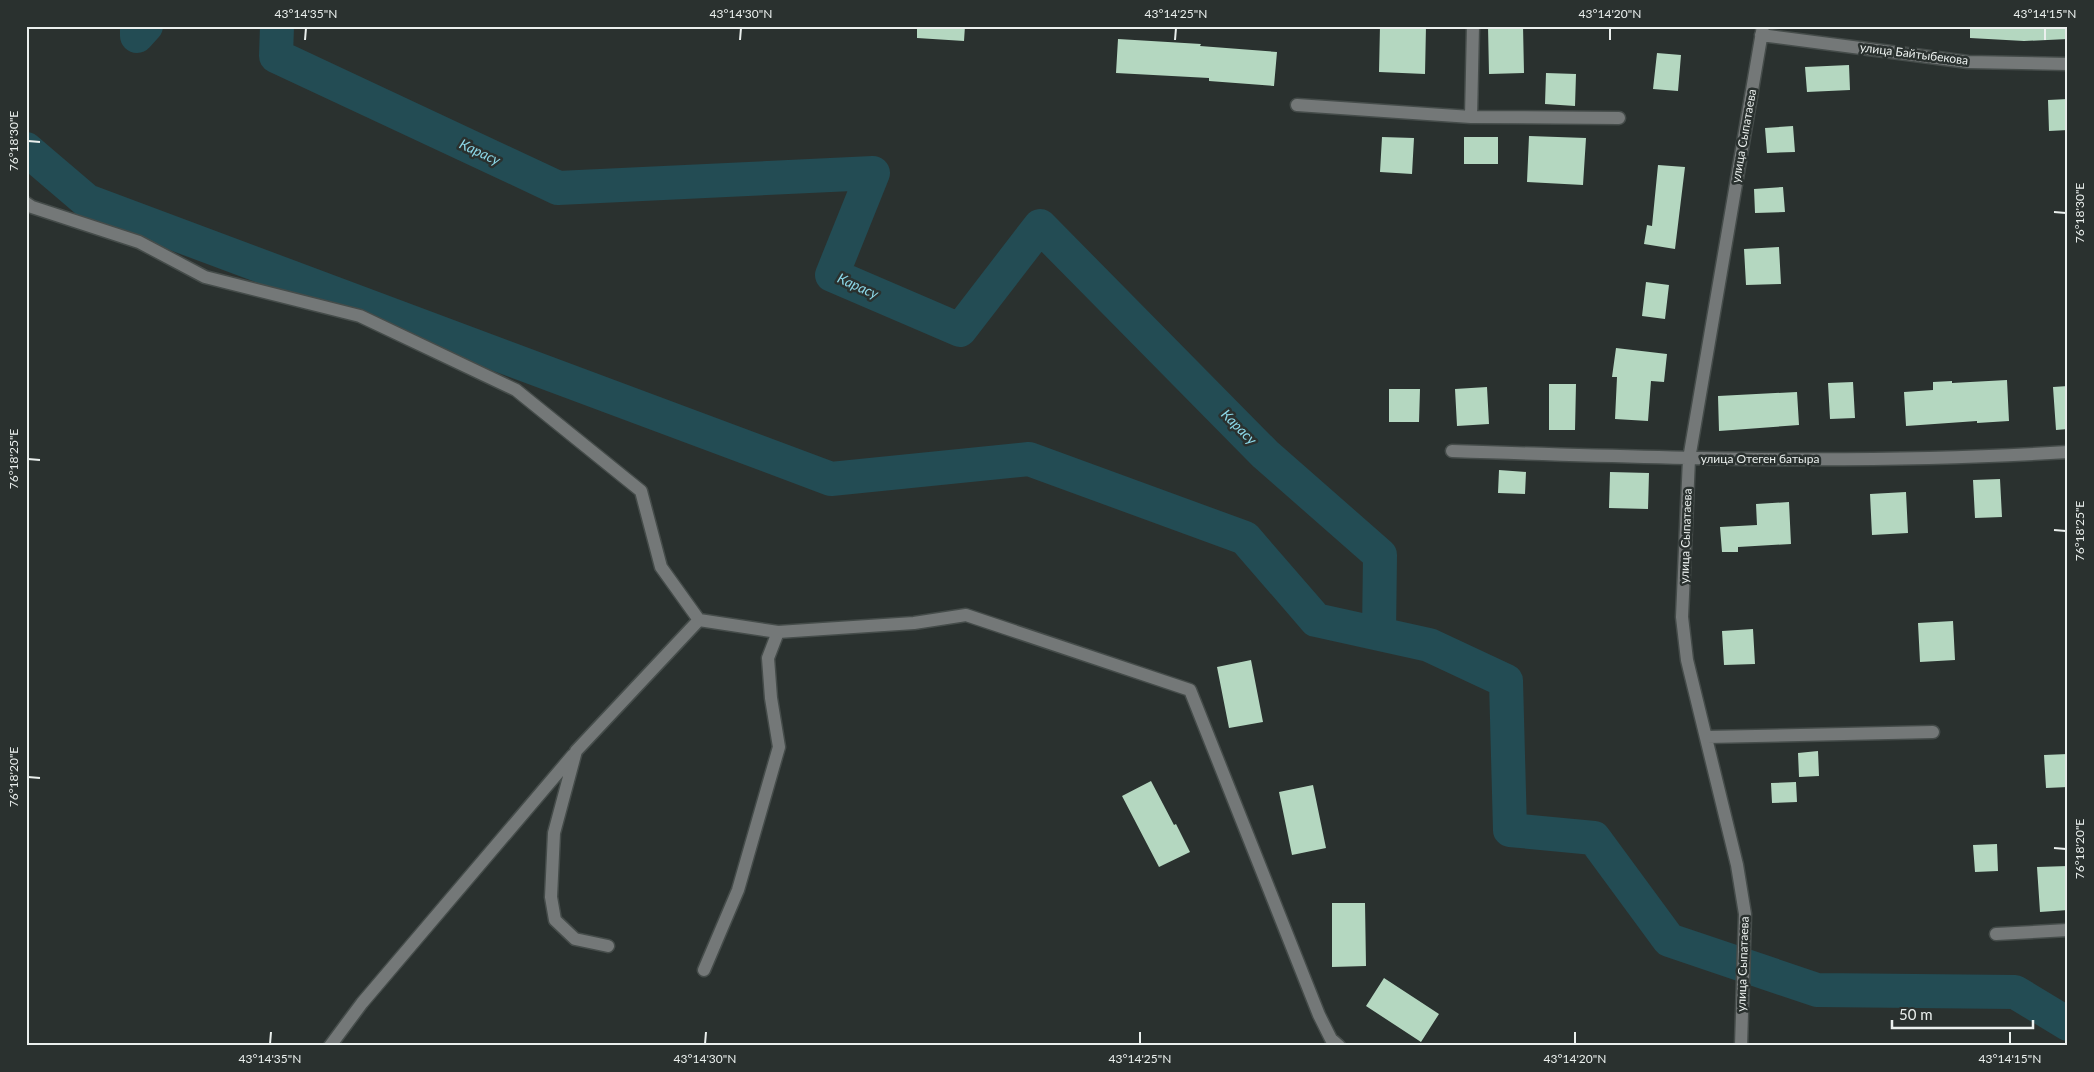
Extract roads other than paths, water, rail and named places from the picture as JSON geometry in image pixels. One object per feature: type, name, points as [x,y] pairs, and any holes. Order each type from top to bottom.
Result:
[{"type":"street","points":[[1471,117],[1473,26]]},
{"type":"street","name":"улица Байтыбекова","points":[[1762,30],[1968,62],[2068,64]]},
{"type":"street","name":"улица Сыпатаева","points":[[1741,1044],[1746,914],[1738,865],[1687,660],[1682,617],[1689,459],[1762,30]]},
{"type":"street","points":[[1297,106],[1471,117],[1619,118]]},
{"type":"street","points":[[26,203],[32,207],[139,242],[205,277],[360,316],[516,390],[641,491],[661,567],[699,620],[778,632],[914,624],[966,616],[1190,690],[1319,1015],[1331,1039],[1339,1046]]},
{"type":"street","name":"улица Отеген батыра","points":[[1452,451],[1689,459],[1982,458],[2068,452]]},
{"type":"street","points":[[330,1046],[368,996],[576,751],[699,620]]},
{"type":"street","points":[[704,970],[738,890],[779,746],[771,698],[768,658],[778,632]]},
{"type":"street","points":[[1706,737],[1933,732]]},
{"type":"street","points":[[576,751],[554,833],[551,897],[555,920],[575,939],[608,946]]},
{"type":"street","points":[[1996,934],[2068,930]]},
{"type":"waterway","name":"Карасу","points":[[137,26],[137,36],[146,26]]},
{"type":"waterway","name":"Карасу","points":[[277,26],[276,56],[558,188],[873,173],[832,275],[960,330],[1040,226],[1265,454],[1380,555],[1379,634]]},
{"type":"waterway","points":[[26,149],[87,201],[831,479],[1029,459],[1245,538],[1316,620],[1429,645],[1506,681],[1510,830],[1594,838],[1669,940],[1817,990],[2015,992],[2068,1024]]}]
